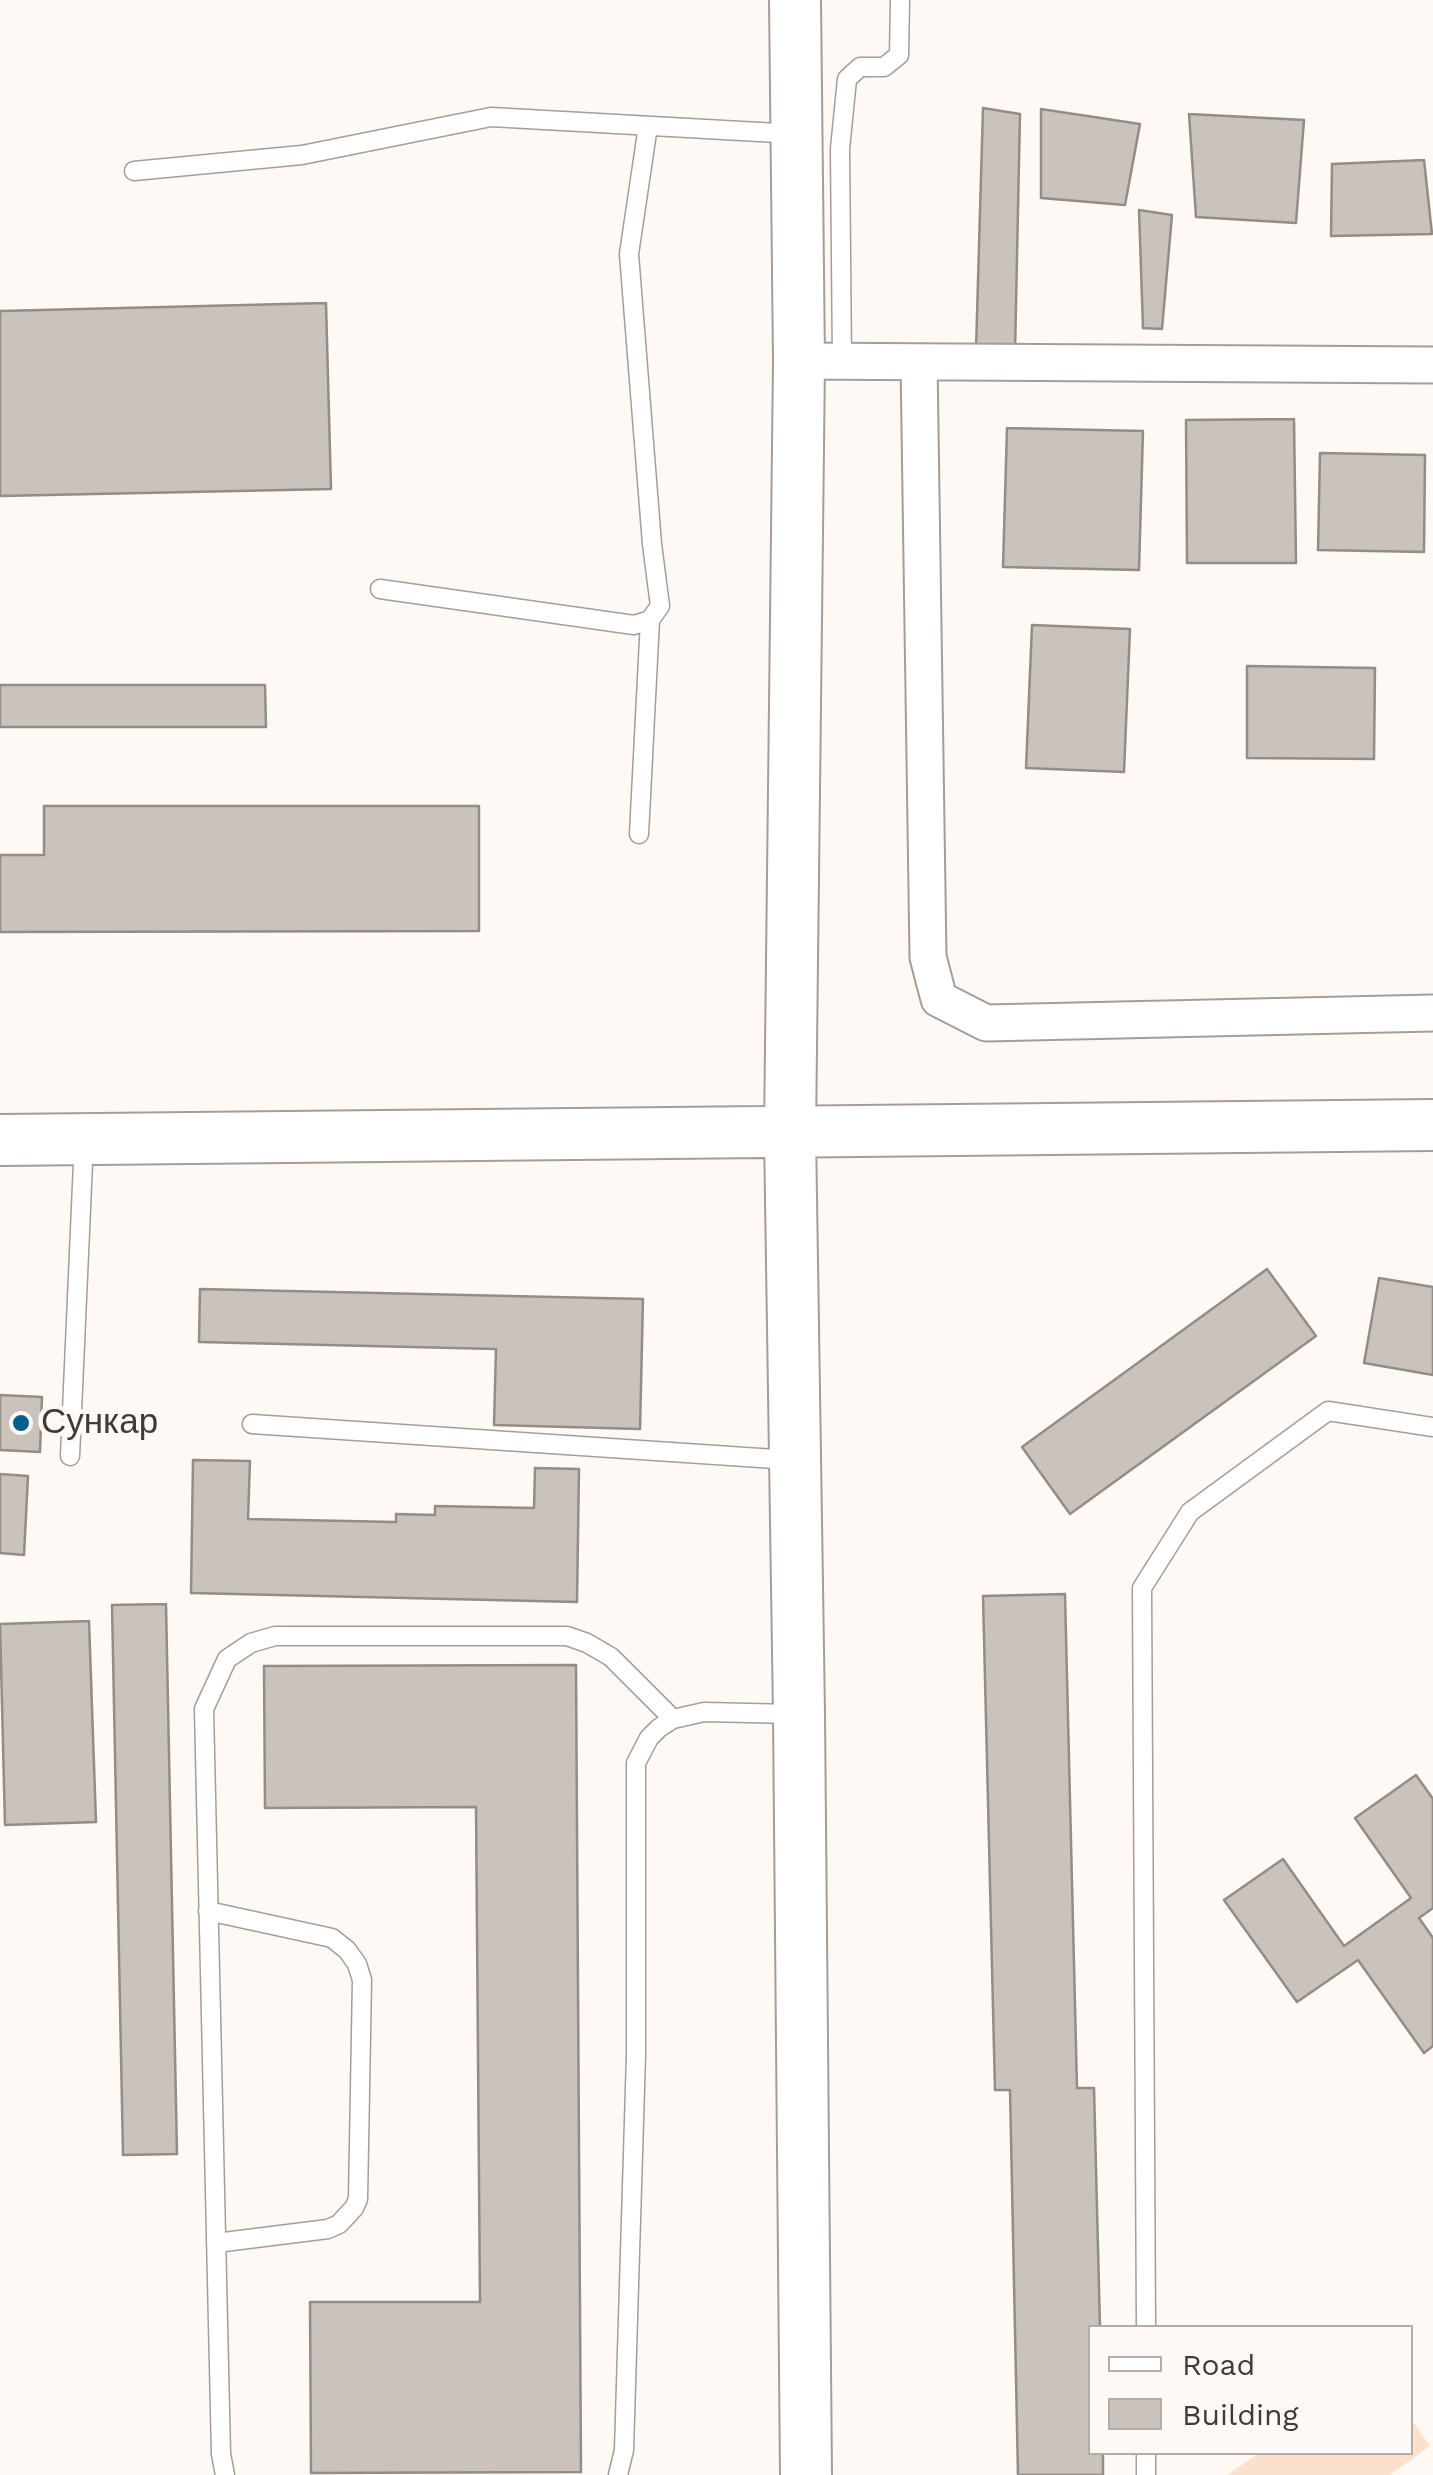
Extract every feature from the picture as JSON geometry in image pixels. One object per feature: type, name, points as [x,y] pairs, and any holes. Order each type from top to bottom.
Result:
[{"type":"street","points":[[795,0],[796,134],[821,362],[790,1132],[806,2475]]},
{"type":"street","points":[[821,362],[1433,365]]},
{"type":"street","points":[[919,362],[928,957],[939,999],[986,1023],[1433,1013]]},
{"type":"street","points":[[0,1140],[1433,1125]]},
{"type":"lane","points":[[821,362],[847,79],[860,67],[884,66],[899,55],[900,0]]},
{"type":"lane","points":[[134,171],[302,155],[491,117],[796,134]]},
{"type":"lane","points":[[639,834],[650,620],[660,606],[629,254],[648,126]]},
{"type":"lane","points":[[380,588],[634,625],[650,620]]},
{"type":"lane","points":[[70,1456],[84,1139]]},
{"type":"lane","points":[[1146,2325],[1142,1588],[1190,1512],[1328,1411],[1433,1427]]},
{"type":"lane","points":[[252,1424],[795,1460]]},
{"type":"lane","points":[[225,2475],[220,2454],[204,1710],[228,1659],[251,1642],[275,1636],[567,1636],[611,1657],[673,1719]]},
{"type":"lane","points":[[618,2475],[624,2450],[636,2054],[636,1763],[649,1738],[673,1719],[704,1712],[799,1714]]},
{"type":"lane","points":[[208,1912],[332,1938],[347,1950],[362,1980],[358,2198],[354,2208],[339,2224],[328,2228],[216,2244]]},
{"type":"shaded area","points":[[1413,2422],[1430,2446],[1390,2475],[1227,2475],[1256,2455],[1413,2455]]},
{"type":"building","points":[[983,108],[1020,114],[1015,352],[976,350]]},
{"type":"building","points":[[1041,109],[1140,124],[1125,205],[1041,198]]},
{"type":"building","points":[[1189,114],[1304,120],[1296,223],[1196,217]]},
{"type":"building","points":[[1424,160],[1432,234],[1331,236],[1332,164]]},
{"type":"building","points":[[1139,210],[1172,215],[1162,329],[1143,328]]},
{"type":"building","points":[[326,303],[331,489],[0,496],[0,311]]},
{"type":"building","points":[[1294,419],[1296,563],[1187,563],[1186,420]]},
{"type":"building","points":[[1007,428],[1143,431],[1139,570],[1003,567]]},
{"type":"building","points":[[1320,453],[1425,455],[1424,552],[1318,550]]},
{"type":"building","points":[[1032,625],[1130,629],[1124,772],[1026,768]]},
{"type":"building","points":[[1247,666],[1375,668],[1374,759],[1247,758]]},
{"type":"building","points":[[0,685],[265,685],[266,727],[0,727]]},
{"type":"building","points":[[44,806],[479,806],[479,931],[0,932],[0,855],[44,855]]},
{"type":"building","points":[[1267,1269],[1316,1336],[1070,1514],[1022,1447]]},
{"type":"building","points":[[1379,1278],[1433,1287],[1433,1375],[1364,1363]]},
{"type":"building","points":[[200,1289],[643,1299],[640,1429],[494,1425],[496,1349],[199,1342]]},
{"type":"building","name":"Сункар","points":[[0,1395],[42,1397],[40,1452],[0,1450]]},
{"type":"building","points":[[193,1460],[250,1461],[248,1519],[396,1522],[396,1514],[435,1515],[435,1506],[534,1508],[535,1468],[579,1469],[577,1602],[191,1593]]},
{"type":"building","name":"Сункар","points":[[0,1474],[28,1476],[24,1555],[0,1553]]},
{"type":"building","points":[[1065,1594],[1077,2088],[1094,2088],[1100,2325],[1088,2325],[1088,2455],[1103,2455],[1103,2475],[1018,2475],[1010,2090],[995,2090],[983,1596]]},
{"type":"building","points":[[166,1604],[177,2154],[123,2155],[112,1605]]},
{"type":"building","points":[[89,1621],[96,1822],[5,1825],[0,1624]]},
{"type":"building","points":[[576,1665],[581,2472],[311,2473],[310,2302],[480,2302],[476,1807],[265,1808],[264,1666]]},
{"type":"building","points":[[1416,1775],[1433,1799],[1433,1908],[1419,1918],[1433,1938],[1433,2046],[1424,2053],[1358,1960],[1297,2002],[1224,1900],[1283,1859],[1344,1946],[1411,1898],[1355,1818]]},
{"type":"place","name":"Сункар","points":[[21,1423]]}]
